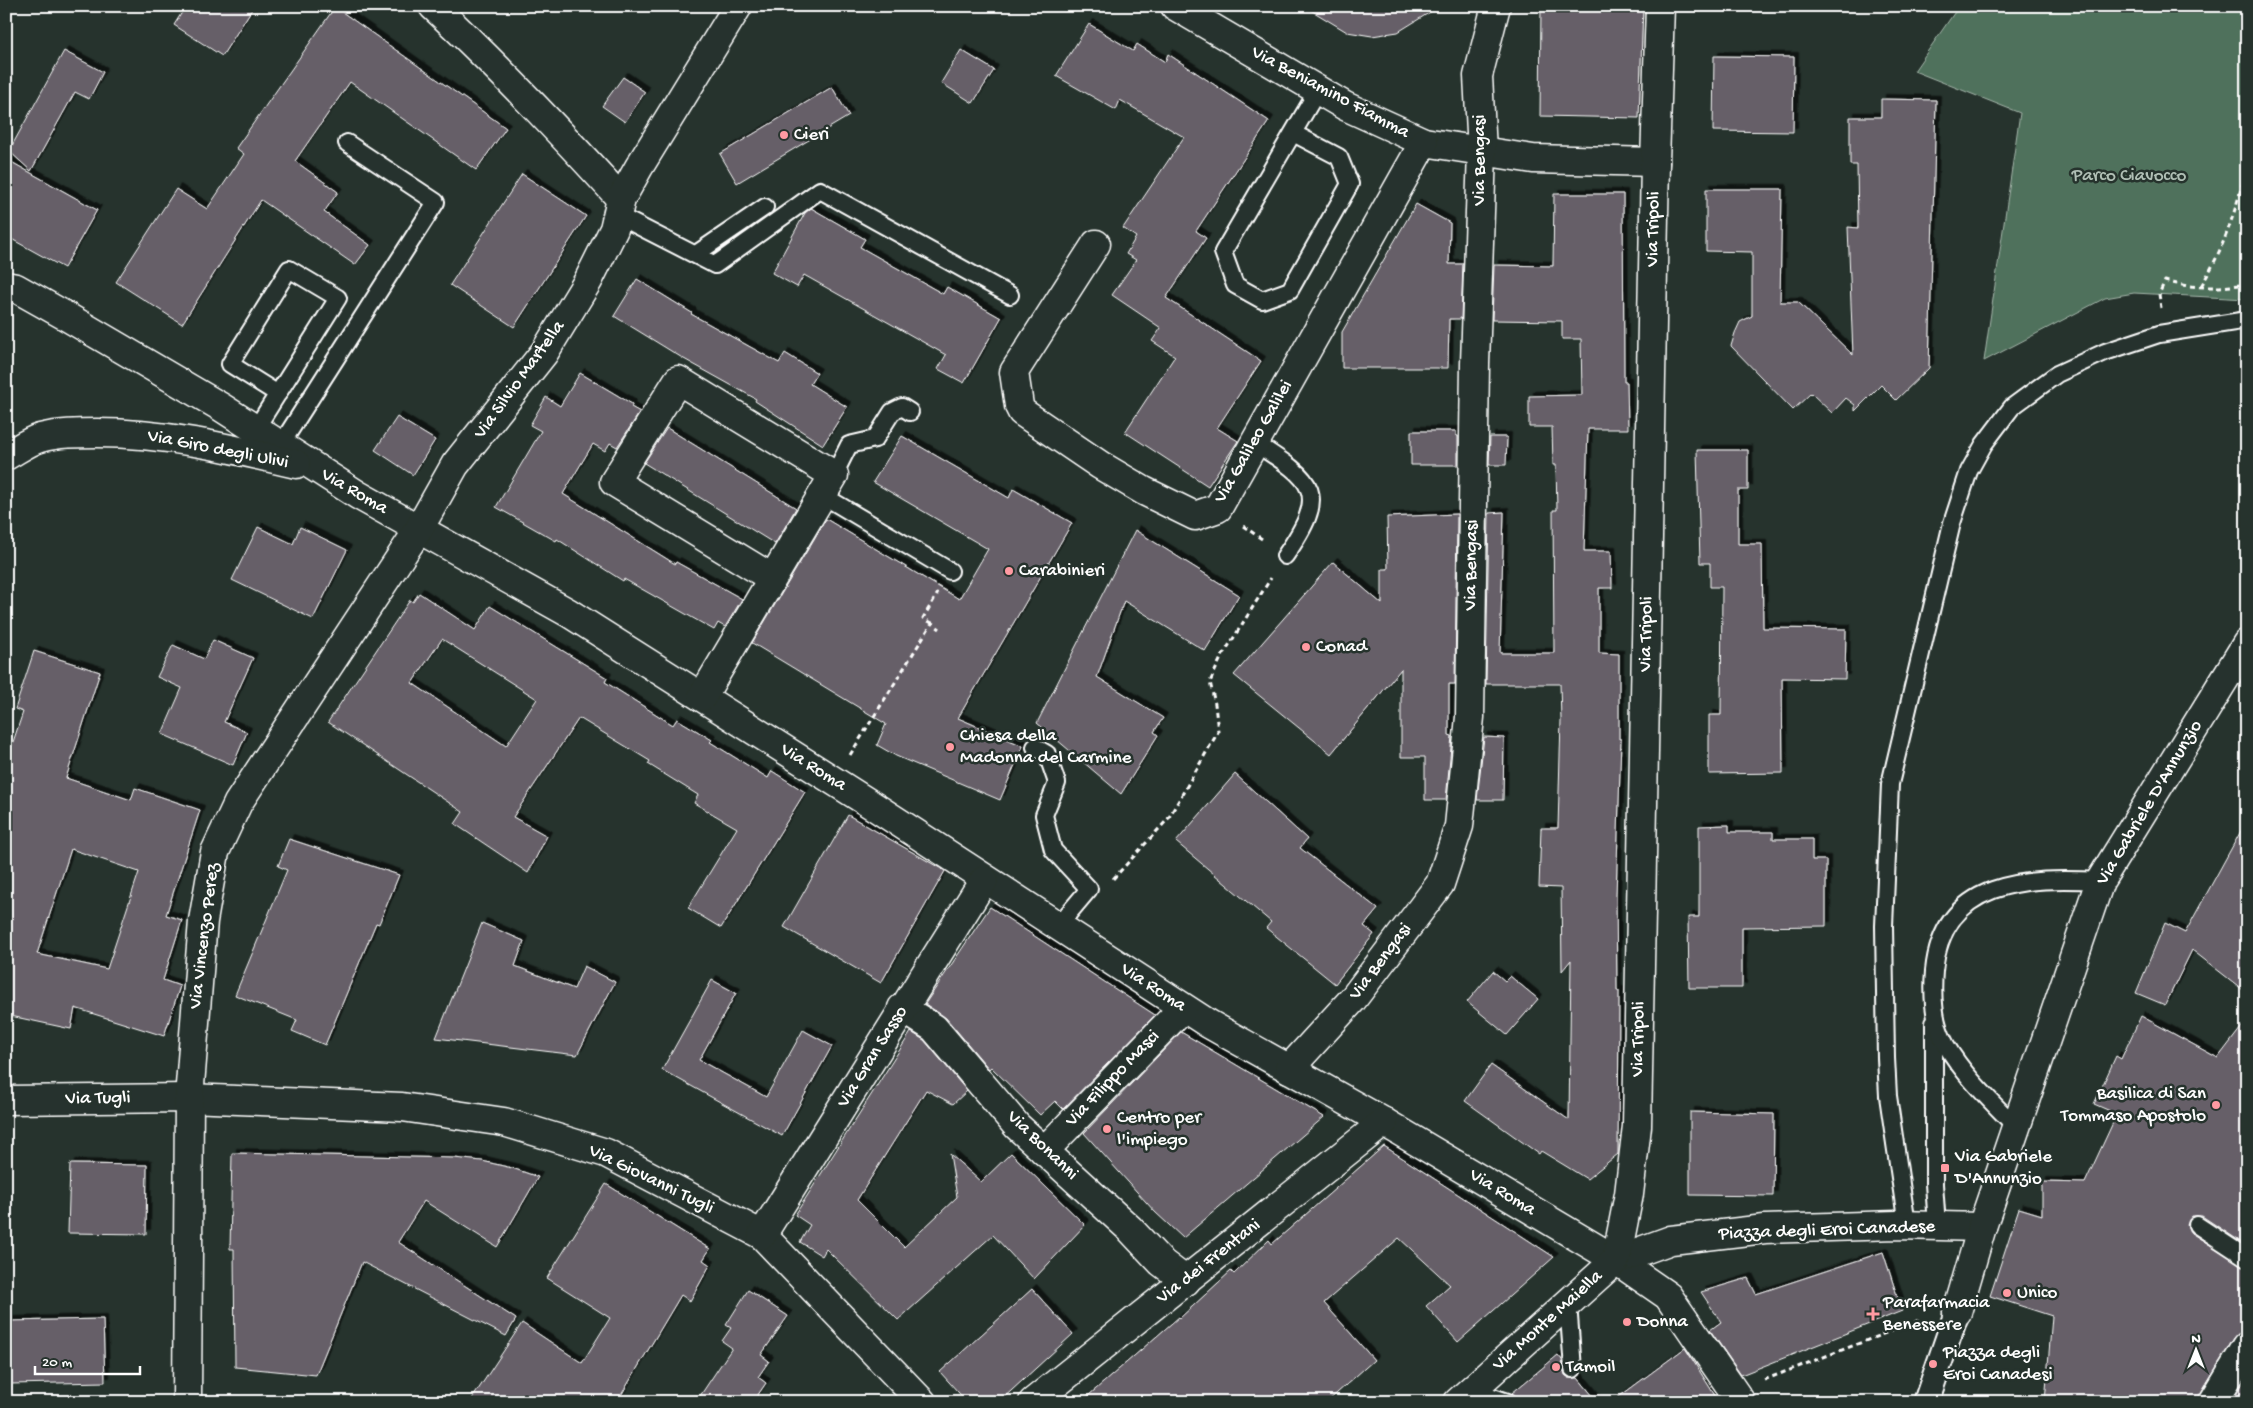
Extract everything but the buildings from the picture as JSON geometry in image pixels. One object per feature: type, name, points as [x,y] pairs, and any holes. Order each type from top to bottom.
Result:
[{"type":"street","points":[[433,6],[486,55],[541,112],[619,207]]},
{"type":"street","name":"Via Silvio Martella","points":[[419,529],[455,466],[544,353],[588,282],[614,229],[619,207],[738,6]]},
{"type":"street","name":"Via Bengasi","points":[[1289,1069],[1353,999],[1440,884],[1460,826],[1470,717],[1475,364],[1482,151],[1478,76],[1496,6]]},
{"type":"street","name":"Via Tripoli","points":[[1616,1260],[1629,1194],[1637,1126],[1655,162],[1660,6]]},
{"type":"street","name":"Via Beniamino Fiamma","points":[[1185,10],[1345,106],[1424,142],[1533,159],[1655,162]]},
{"type":"street","name":"Via Galileo Galilei","points":[[1096,244],[1014,372],[1018,406],[1022,412],[1100,466],[1144,491],[1195,516],[1218,508],[1424,142]]},
{"type":"street","name":"Via Roma","points":[[6,286],[16,288],[64,315],[221,407],[315,469],[569,613],[875,807],[984,880],[1183,1008],[1384,1122],[1616,1260],[1668,1296],[1738,1396]]},
{"type":"street","points":[[702,697],[828,485],[678,380],[614,482],[772,578]]},
{"type":"street","name":"Via Giro degli Ulivi","points":[[6,456],[39,438],[73,434],[127,434],[175,438],[224,447],[315,469]]},
{"type":"street","name":"Via Vincenzo Perez","points":[[187,1402],[189,1098],[203,921],[215,852],[238,803],[419,529]]},
{"type":"street","name":"Via Gabriele D'Annunzio","points":[[1958,1308],[1982,1227],[2100,881],[2247,643]]},
{"type":"street","name":"Via Gran Sasso","points":[[762,1235],[902,1008],[984,880]]},
{"type":"street","name":"Via Bonanni","points":[[902,1008],[934,1028],[1017,1126],[1130,1229],[1161,1262],[1186,1281]]},
{"type":"street","name":"Via Filippo Masci","points":[[1044,1151],[1183,1008]]},
{"type":"street","name":"Via Tugli","points":[[6,1100],[189,1098]]},
{"type":"street","name":"Via Giovanni Tugli","points":[[189,1098],[402,1107],[504,1122],[606,1153],[762,1235],[922,1402]]},
{"type":"street","name":"Via dei Frentani","points":[[1033,1402],[1097,1349],[1186,1281],[1384,1122]]},
{"type":"street","name":"Piazza degli Eroi Canadese","points":[[1616,1260],[1671,1240],[1765,1229],[1907,1225],[1982,1227]]},
{"type":"street","name":"Via Monte Maiella","points":[[1465,1396],[1616,1260]]},
{"type":"street","points":[[1926,1402],[1958,1308]]},
{"type":"street","points":[[2213,1402],[2247,1346]]},
{"type":"lane","points":[[1293,133],[1338,158],[1350,184],[1290,290],[1262,300],[1235,285],[1223,252],[1318,90]]},
{"type":"lane","points":[[280,446],[436,202],[348,143]]},
{"type":"lane","points":[[619,207],[715,265],[820,190],[1010,296]]},
{"type":"lane","points":[[696,254],[766,207]]},
{"type":"lane","points":[[256,430],[338,298],[289,269],[230,364],[278,394]]},
{"type":"lane","points":[[1907,1225],[1888,1096],[1886,1058],[1884,926],[1890,784],[1952,522],[1970,471],[1984,444],[2012,407],[2057,374],[2105,352],[2166,333],[2247,320]]},
{"type":"lane","points":[[910,412],[902,407],[892,412],[875,439],[849,444],[828,485],[950,571]]},
{"type":"lane","points":[[1255,443],[1294,470],[1306,482],[1311,492],[1311,507],[1308,520],[1285,556]]},
{"type":"lane","points":[[1035,747],[1047,754],[1057,783],[1044,815],[1053,850],[1089,889],[1057,927]]},
{"type":"lane","points":[[1937,1225],[1934,1184],[1933,984],[1941,936],[1950,920],[1971,900],[1992,889],[2038,880],[2100,881]]},
{"type":"lane","points":[[1934,1009],[1946,1044],[1976,1086],[2017,1128]]},
{"type":"lane","points":[[2197,1225],[2247,1258]]},
{"type":"lane","points":[[1568,1303],[1573,1369]]},
{"type":"lane","points":[[1465,1396],[1508,1402]]},
{"type":"path","points":[[2201,286],[2214,266],[2236,211],[2247,167]]},
{"type":"path","points":[[2166,333],[2159,294],[2165,282],[2182,286],[2231,287],[2247,284]]},
{"type":"path","points":[[1089,889],[1111,881],[1168,819],[1218,732],[1216,704],[1210,682],[1221,658],[1285,556],[1218,508]]},
{"type":"path","points":[[940,628],[923,618],[950,571]]},
{"type":"path","points":[[859,742],[932,623]]},
{"type":"path","points":[[1738,1396],[1958,1308]]},
{"type":"green space","name":"Parco Ciavocco","points":[[1959,6],[2247,6],[2247,299],[2134,293],[2105,298],[1984,361],[2020,113],[1914,71]]},
{"type":"place","name":"Cieri","points":[[784,135]]},
{"type":"place","name":"Carabinieri","points":[[1009,571]]},
{"type":"place","name":"Conad","points":[[1306,647]]},
{"type":"place","name":"Chiesa della Madonna del Carmine","points":[[950,747]]},
{"type":"place","name":"Basilica di San Tommaso Apostolo","points":[[2216,1105]]},
{"type":"place","name":"Centro per l'impiego","points":[[1107,1129]]},
{"type":"place","name":"Via Gabriele D'Annunzio","points":[[1945,1168]]},
{"type":"place","name":"Unico","points":[[2007,1293]]},
{"type":"place","name":"Parafarmacia Benessere","points":[[1873,1314]]},
{"type":"place","name":"Donna","points":[[1627,1322]]},
{"type":"place","name":"Piazza degli Eroi Canadesi","points":[[1933,1364]]},
{"type":"place","name":"Tamoil","points":[[1556,1367]]}]
